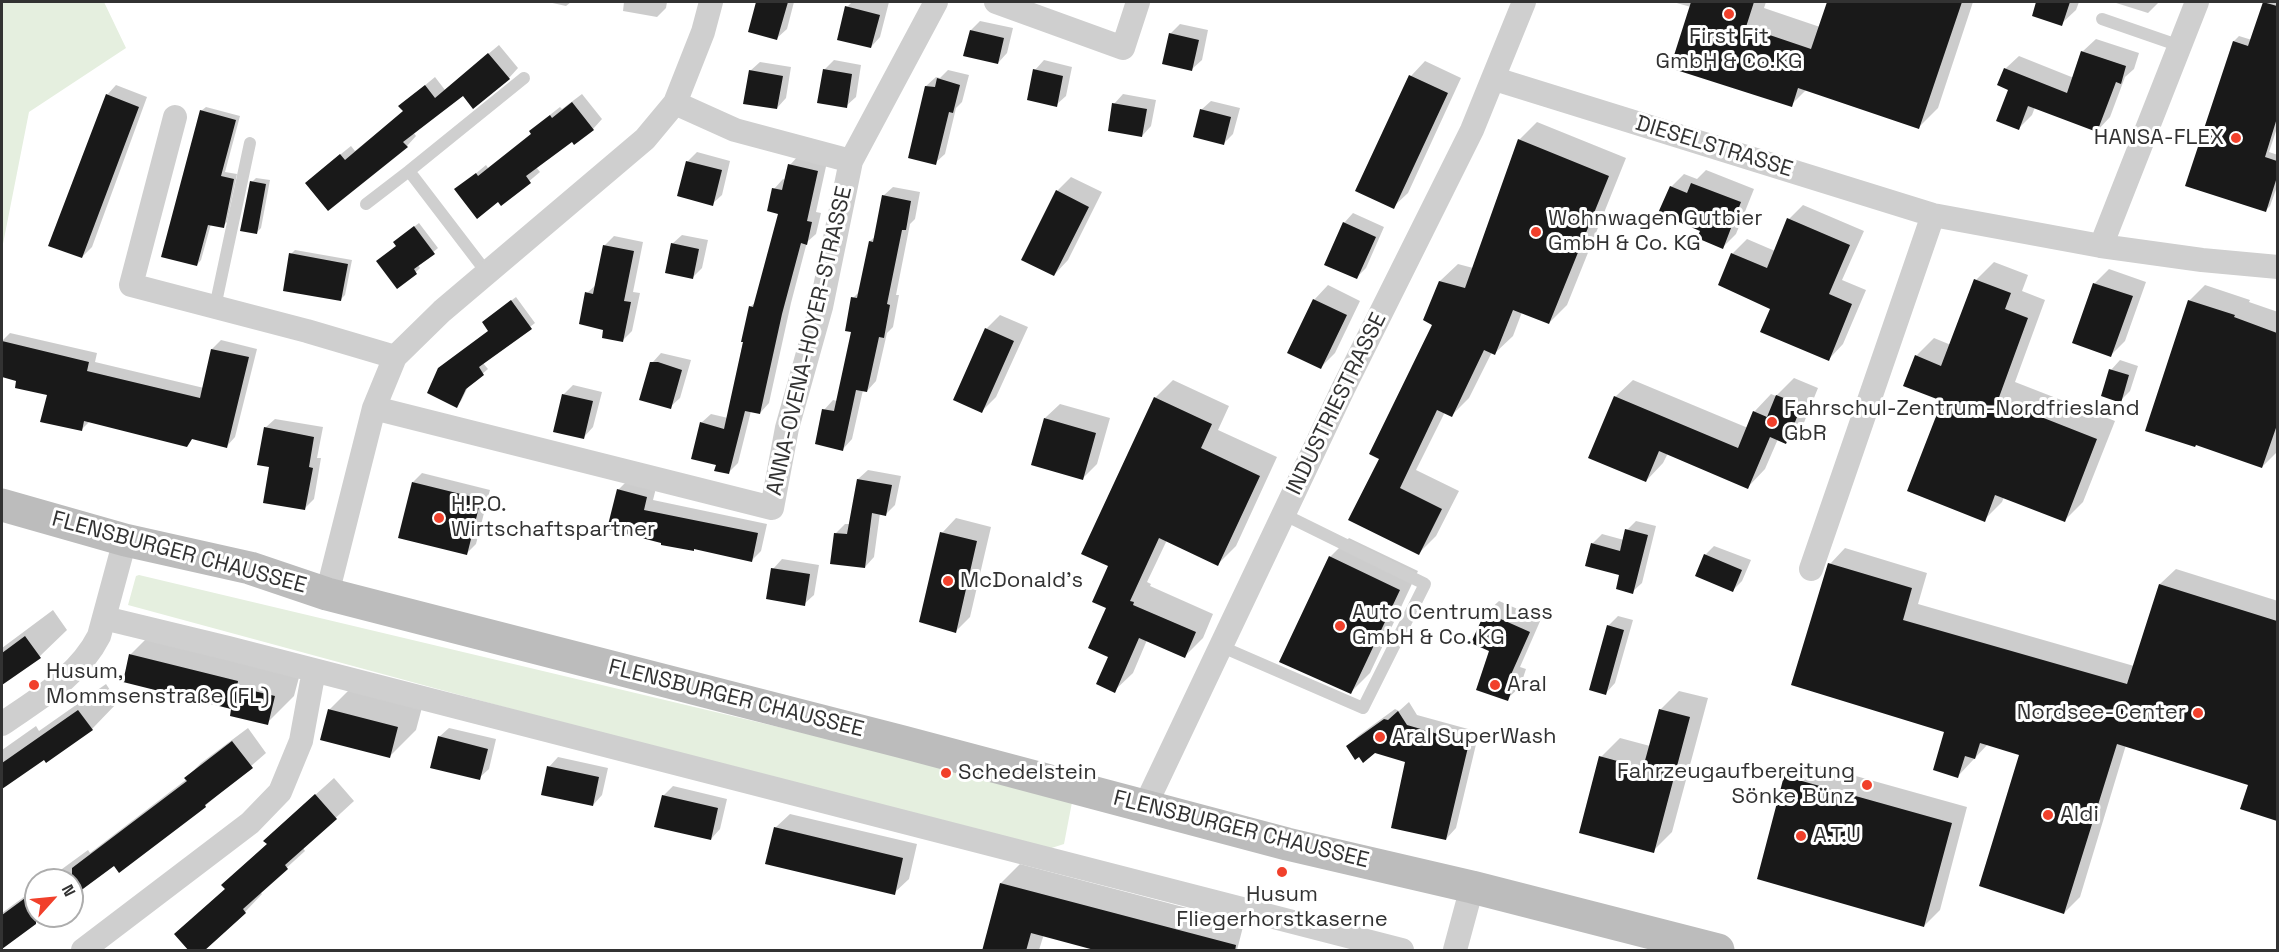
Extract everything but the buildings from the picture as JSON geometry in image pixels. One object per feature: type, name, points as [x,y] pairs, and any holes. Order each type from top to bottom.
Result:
[{"type":"main road","name":"FLENSBURGER CHAUSSEE","points":[[2,504],[125,540],[250,568],[327,594],[1287,844],[1472,887],[1718,951]]},
{"type":"street","points":[[327,594],[374,408],[395,357],[442,311],[645,139],[675,103],[703,32],[711,2]]},
{"type":"street","name":"ANNA-OVENA-HOYER-STRASSE","points":[[374,408],[772,508],[787,428],[820,307],[851,160],[936,2]]},
{"type":"street","points":[[996,2],[1123,48],[1138,2]]},
{"type":"street","name":"INDUSTRIESTRASSE","points":[[1145,806],[1343,389],[1472,130],[1495,79],[1524,2]]},
{"type":"street","points":[[2101,246],[2197,2]]},
{"type":"street","name":"DIESELSTRASSE","points":[[1495,79],[1933,215],[2101,246],[2202,260],[2277,267]]},
{"type":"street","name":"ANNA-OVENA-HOYER-STRASSE","points":[[675,103],[735,130],[851,160]]},
{"type":"street","points":[[175,117],[131,285],[395,357]]},
{"type":"street","points":[[1811,569],[1933,215]]},
{"type":"street","points":[[2,724],[68,677],[81,664],[99,636],[125,540]]},
{"type":"street","points":[[104,618],[314,670],[1402,951]]},
{"type":"street","points":[[83,951],[250,823],[280,792],[301,741],[314,670]]},
{"type":"street","points":[[1455,951],[1472,887]]},
{"type":"lane","points":[[2102,19],[2180,46]]},
{"type":"lane","points":[[366,204],[524,78]]},
{"type":"lane","points":[[215,307],[250,143]]},
{"type":"lane","points":[[409,171],[487,273]]},
{"type":"lane","points":[[1220,646],[1363,708],[1425,584],[1283,514]]},
{"type":"green space","points":[[2,2],[104,2],[126,48],[29,112],[2,249]]},
{"type":"green space","points":[[136,576],[1073,797],[1064,844],[1039,852],[128,605]]},
{"type":"place","name":"First Fit GmbH & Co.KG","points":[[1729,14]]},
{"type":"place","name":"HANSA-FLEX","points":[[2236,138]]},
{"type":"place","name":"Wohnwagen Gutbier GmbH & Co. KG","points":[[1536,232]]},
{"type":"place","name":"Fahrschul-Zentrum-Nordfriesland GbR","points":[[1772,422]]},
{"type":"place","name":"H.P.O. Wirtschaftspartner","points":[[439,518]]},
{"type":"place","name":"McDonald's","points":[[948,581]]},
{"type":"place","name":"Auto Centrum Lass GmbH & Co. KG","points":[[1340,626]]},
{"type":"place","name":"Husum, Mommsenstraße (FL)","points":[[34,685]]},
{"type":"place","name":"Aral","points":[[1495,685]]},
{"type":"place","name":"Nordsee-Center","points":[[2198,713]]},
{"type":"place","name":"Aral SuperWash","points":[[1380,737]]},
{"type":"place","name":"Schedelstein","points":[[946,773]]},
{"type":"place","name":"Fahrzeugaufbereitung Sönke Bünz","points":[[1867,785]]},
{"type":"place","name":"Aldi","points":[[2048,815]]},
{"type":"place","name":"A.T.U","points":[[1801,836]]},
{"type":"place","name":"Husum Fliegerhorstkaserne","points":[[1282,872]]}]
